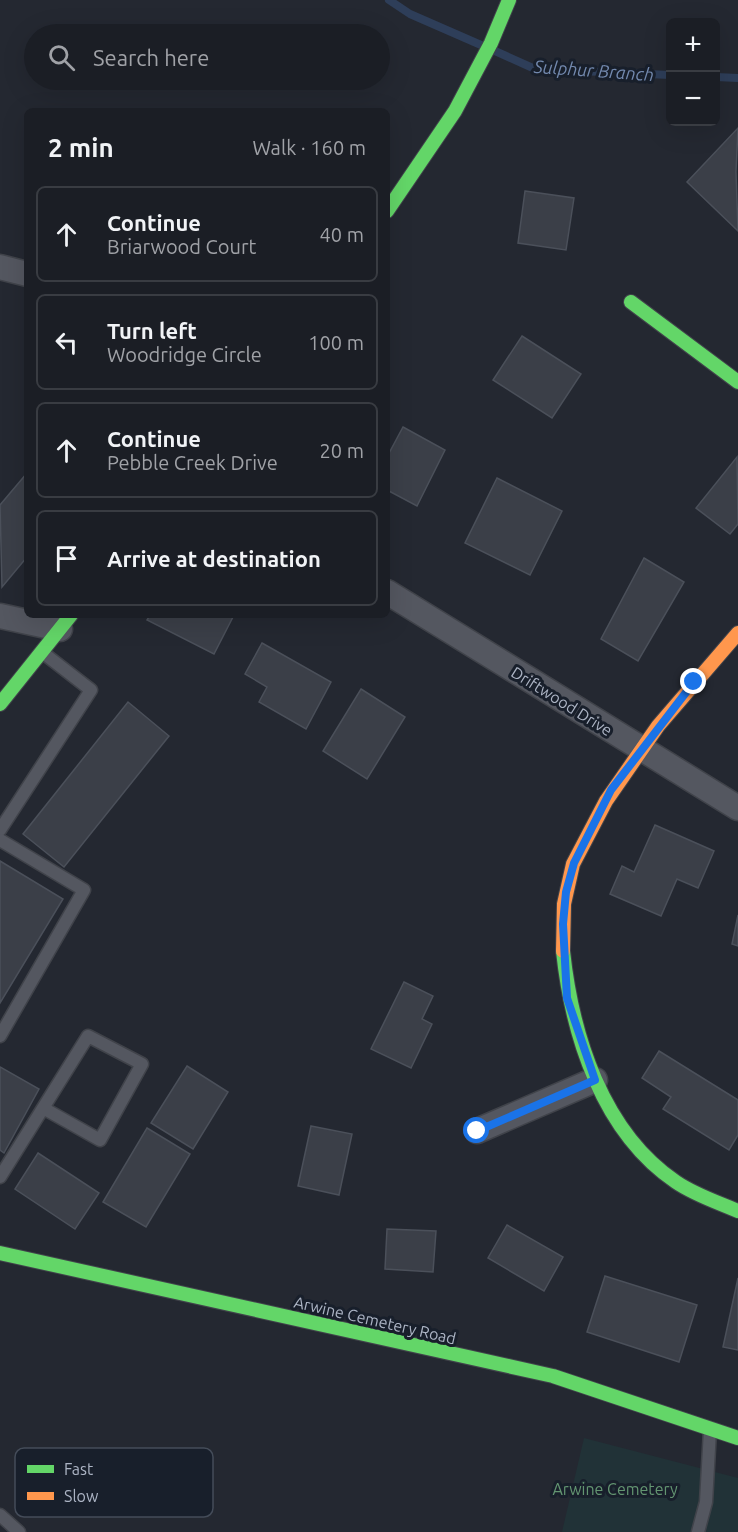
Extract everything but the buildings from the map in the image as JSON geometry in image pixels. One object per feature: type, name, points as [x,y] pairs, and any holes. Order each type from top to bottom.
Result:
[{"type":"street","points":[[390,207],[455,111],[509,0]]},
{"type":"street","points":[[0,267],[24,273]]},
{"type":"street","points":[[631,302],[738,382]]},
{"type":"street","name":"Driftwood Drive","points":[[390,594],[738,808]]},
{"type":"street","points":[[0,616],[66,622]]},
{"type":"street","points":[[0,704],[66,622]]},
{"type":"street","points":[[738,633],[694,682],[611,790],[574,863],[566,892],[563,924],[567,998],[595,1080],[623,1126],[643,1152],[669,1176],[687,1189],[738,1211]]},
{"type":"street","points":[[477,1131],[595,1080]]},
{"type":"street","name":"Arwine Cemetery Road","points":[[0,1253],[553,1376],[738,1438]]},
{"type":"lane","points":[[0,830],[91,690],[42,652]]},
{"type":"lane","points":[[0,840],[84,890],[0,1036]]},
{"type":"lane","points":[[0,1177],[43,1108],[88,1036],[142,1064],[100,1140],[43,1108]]},
{"type":"lane","points":[[698,1532],[706,1502],[710,1430]]},
{"type":"lane","points":[[0,1515],[19,1532]]},
{"type":"green space","name":"Arwine Cemetery","points":[[584,1438],[738,1478],[738,1532],[562,1532]]},
{"type":"waterway","name":"Sulphur Branch","points":[[389,0],[410,14],[481,45]]},
{"type":"waterway","name":"Sulphur Branch","points":[[495,51],[535,69],[666,75]]},
{"type":"waterway","name":"Sulphur Branch","points":[[720,77],[738,78]]},
{"type":"traffic: fast","points":[[390,207],[455,111],[491,43],[509,0]]},
{"type":"traffic: fast","points":[[631,302],[738,382]]},
{"type":"traffic: fast","points":[[0,704],[69,618]]},
{"type":"traffic: fast","points":[[563,951],[567,983],[583,1048],[610,1109],[628,1137],[650,1161],[683,1187],[738,1211]]},
{"type":"traffic: fast","points":[[0,1253],[553,1376],[738,1438]]},
{"type":"traffic: slow","points":[[563,951],[564,904],[573,864],[606,801],[658,726],[738,633]]},
{"type":"route","points":[[477,1131],[595,1080],[567,998],[563,924],[566,892],[574,863],[611,790],[694,682]]}]
